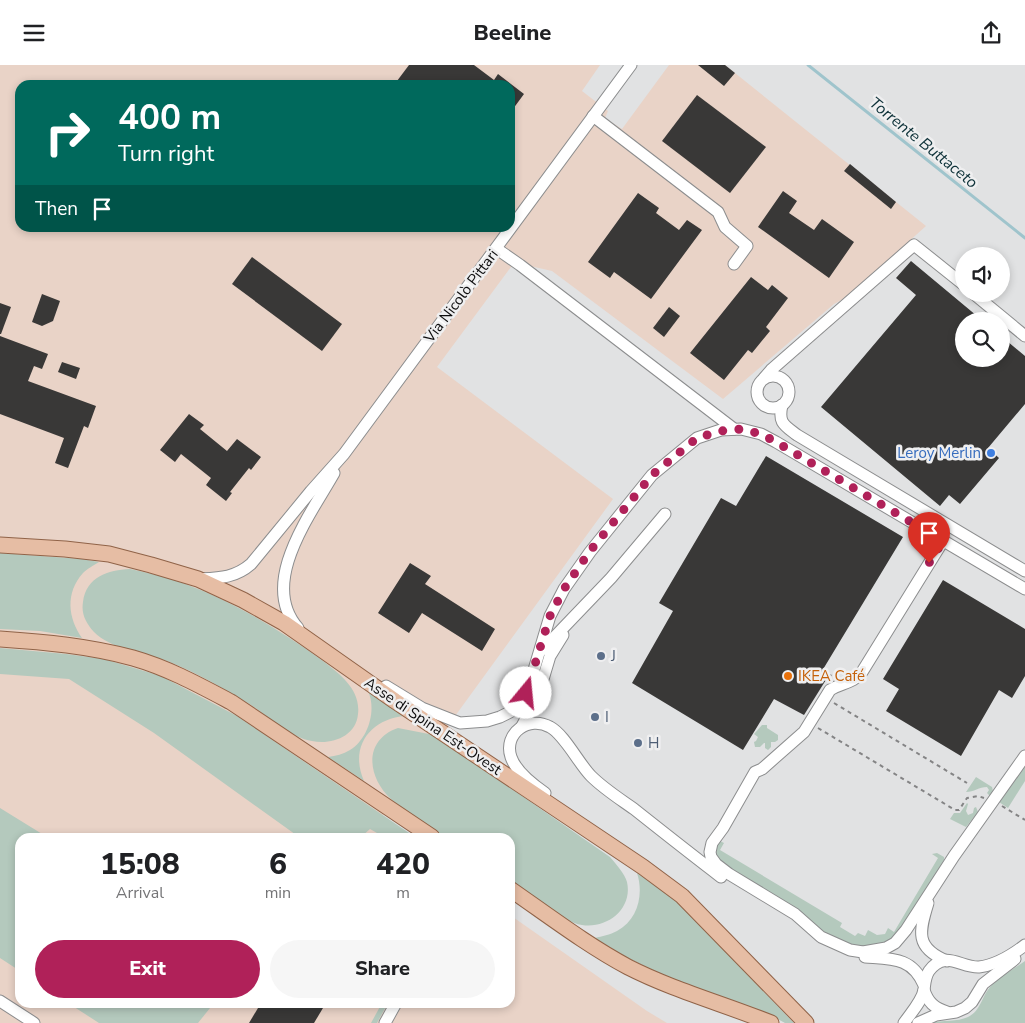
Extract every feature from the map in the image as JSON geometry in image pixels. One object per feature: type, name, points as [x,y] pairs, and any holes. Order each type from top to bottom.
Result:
[{"type":"main road","name":"Asse di Spina Est-Ovest","points":[[0,545],[109,554],[151,565],[198,579],[276,618],[682,896],[806,1023]]},
{"type":"main road","points":[[0,639],[66,644],[100,650],[134,658],[196,683],[231,702],[426,833]]},
{"type":"main road","points":[[515,893],[588,943],[629,967],[665,983],[770,1023]]},
{"type":"street","name":"Via Nicolò Pittari","points":[[515,224],[631,65]]},
{"type":"street","points":[[593,116],[718,212],[725,227],[747,246],[734,264]]},
{"type":"street","name":"Via Nicolò Pittari","points":[[344,454],[509,232]]},
{"type":"street","points":[[797,435],[779,427],[757,393],[758,387],[771,370],[914,245],[955,278]]},
{"type":"street","points":[[497,249],[709,412],[734,429]]},
{"type":"street","points":[[984,302],[1025,336]]},
{"type":"street","points":[[766,407],[774,408],[782,405],[789,397],[787,374],[790,355]]},
{"type":"street","points":[[764,378],[775,375],[781,377],[788,385]]},
{"type":"street","points":[[782,405],[781,421],[784,426],[797,435],[1024,571]]},
{"type":"street","points":[[706,435],[709,425],[709,412]]},
{"type":"street","points":[[338,661],[355,666],[422,709],[460,723],[474,723],[500,717],[510,712],[526,693],[550,616],[564,589],[590,551],[652,475],[697,438],[734,429],[761,434],[776,442],[1025,589]]},
{"type":"street","points":[[198,579],[228,577],[247,568],[344,454]]},
{"type":"street","points":[[315,645],[298,628],[287,613],[283,589],[291,552],[299,532],[344,454]]},
{"type":"street","points":[[538,655],[611,578],[665,514]]},
{"type":"street","points":[[943,541],[858,678],[830,690],[801,735],[762,769],[754,772],[712,843],[710,852],[716,864],[728,874],[795,914],[838,949],[850,955],[889,959],[912,966],[919,973],[927,998],[939,1010],[956,1012],[965,1008],[972,1002],[976,993],[991,977],[1025,950]]},
{"type":"street","points":[[579,613],[550,657],[538,696],[522,726],[510,743],[512,759],[520,772],[529,781],[586,820],[608,844]]},
{"type":"street","points":[[522,726],[529,723],[540,723],[554,729],[592,777],[729,883],[821,937],[850,950],[863,952],[886,948],[895,943],[906,930],[954,856],[1025,756]]},
{"type":"street","points":[[934,887],[924,916],[922,941],[933,955],[947,961]]},
{"type":"street","points":[[904,1023],[920,999],[929,971],[940,962],[957,961],[977,967],[995,963],[1025,945]]},
{"type":"street","points":[[966,965],[975,978],[976,993]]},
{"type":"street","points":[[0,1001],[34,1023]]},
{"type":"street","points":[[384,1023],[393,1008]]},
{"type":"street","points":[[918,1023],[947,1012]]},
{"type":"path","points":[[830,700],[967,783]]},
{"type":"path","points":[[815,726],[955,810],[959,810],[967,798],[978,796],[994,801],[1025,820]]},
{"type":"shaded area","points":[[0,65],[600,65],[582,91],[608,111],[605,118],[622,129],[669,65],[725,65],[926,226],[847,297],[834,304],[723,399],[552,271],[530,266],[511,267],[437,367],[613,499],[378,822],[393,833],[15,833],[15,1008],[515,1008],[515,919],[667,1023],[0,1023]]},
{"type":"green space","points":[[0,553],[99,562],[83,573],[73,589],[71,597],[71,614],[82,638],[40,631],[0,629]]},
{"type":"green space","points":[[130,569],[171,579],[231,604],[287,636],[323,661],[336,671],[353,690],[358,705],[358,714],[353,728],[341,738],[327,742],[304,739],[280,726],[251,705],[194,673],[167,661],[119,647],[101,638],[86,622],[83,610],[85,593],[93,581],[106,573]]},
{"type":"green space","points":[[0,648],[104,659],[161,676],[237,716],[409,833],[377,833],[370,829],[366,833],[293,833],[154,733],[69,679],[0,674]]},
{"type":"green space","points":[[368,691],[405,716],[393,718],[382,723],[366,737],[361,746],[359,757],[364,781],[328,757],[350,750],[362,739],[369,724],[372,707]]},
{"type":"green space","points":[[762,725],[767,725],[767,728],[778,735],[778,740],[771,742],[771,747],[768,750],[765,748],[765,743],[760,747],[755,747],[754,742],[758,737],[754,734]]},
{"type":"green space","points":[[398,728],[434,735],[610,857],[627,882],[628,892],[622,909],[609,920],[600,924],[582,925],[565,919],[515,885],[515,833],[438,833],[395,802],[383,790],[373,770],[374,750],[379,741]]},
{"type":"green space","points":[[1025,767],[1025,781],[1008,808],[999,802]]},
{"type":"green space","points":[[976,777],[992,787],[993,791],[990,796],[987,793],[989,790],[987,787],[966,792]]},
{"type":"green space","points":[[967,803],[966,811],[968,815],[973,813],[976,807],[978,812],[966,827],[950,819],[954,813],[960,813]]},
{"type":"green space","points":[[0,808],[41,833],[15,833],[15,968],[0,958]]},
{"type":"green space","points":[[716,841],[724,843],[720,850],[842,923],[840,927],[855,936],[858,933],[865,936],[868,930],[877,935],[885,934],[888,928],[894,932],[938,858],[932,854],[937,853],[944,857],[944,860],[903,929],[889,943],[853,948],[829,936],[762,894],[715,857]]},
{"type":"green space","points":[[637,873],[677,901],[794,1023],[785,1023],[774,1017],[665,976],[628,958],[595,938],[614,932],[630,920],[639,898],[640,889]]},
{"type":"green space","points":[[1025,961],[1025,1023],[930,1023],[959,1020],[968,1017],[976,1011],[985,994],[995,982]]},
{"type":"green space","points":[[76,1008],[210,1008],[198,1023],[99,1023]]},
{"type":"green space","points":[[379,1008],[385,1008],[377,1023],[371,1023]]},
{"type":"building","points":[[409,65],[474,65],[494,80],[398,80]]},
{"type":"building","points":[[698,65],[725,65],[735,73],[724,86]]},
{"type":"building","points":[[498,74],[506,80],[494,80]]},
{"type":"building","points":[[515,87],[524,94],[515,106]]},
{"type":"building","points":[[697,95],[766,147],[730,193],[662,141]]},
{"type":"building","points":[[850,164],[896,202],[891,209],[844,171]]},
{"type":"building","points":[[783,191],[797,201],[789,213],[814,230],[822,219],[854,242],[829,278],[758,227]]},
{"type":"building","points":[[638,193],[659,208],[656,213],[679,230],[687,220],[702,230],[651,299],[614,272],[610,278],[588,262]]},
{"type":"building","points":[[252,257],[342,324],[322,351],[232,284]]},
{"type":"building","points":[[911,261],[955,298],[955,302],[960,302],[972,312],[955,312],[955,367],[1010,367],[1010,344],[1025,356],[1025,404],[988,448],[999,458],[960,504],[949,495],[940,506],[821,407],[916,295],[896,278]]},
{"type":"building","points":[[751,277],[768,290],[772,285],[788,298],[766,327],[770,331],[752,353],[748,350],[724,380],[690,353]]},
{"type":"building","points":[[42,294],[60,301],[53,321],[42,326],[32,322]]},
{"type":"building","points":[[0,303],[11,307],[1,334],[0,334]]},
{"type":"building","points":[[669,307],[680,316],[664,337],[653,328]]},
{"type":"building","points":[[0,336],[48,354],[42,369],[34,366],[28,381],[96,406],[88,428],[84,426],[68,468],[55,463],[64,438],[0,414]]},
{"type":"building","points":[[62,362],[80,368],[76,379],[58,372]]},
{"type":"building","points":[[189,414],[204,425],[200,429],[227,451],[237,439],[261,457],[251,470],[249,468],[230,492],[232,493],[226,501],[206,485],[211,478],[181,454],[175,462],[160,450]]},
{"type":"building","points":[[766,456],[903,537],[822,671],[829,675],[804,715],[774,699],[743,750],[632,683],[673,611],[659,603],[721,498],[736,506]]},
{"type":"building","points":[[410,563],[431,576],[425,584],[495,629],[482,651],[422,613],[409,633],[378,613]]},
{"type":"building","points":[[943,580],[1025,629],[1025,676],[1012,698],[999,690],[961,756],[886,711],[899,689],[883,679]]},
{"type":"building","points":[[258,1008],[323,1008],[314,1023],[249,1023]]},
{"type":"waterway","name":"Torrente Buttaceto","points":[[808,65],[1025,238]]},
{"type":"place","name":"Leroy Merlin","points":[[991,453]]},
{"type":"place","name":"J","points":[[601,656]]},
{"type":"place","name":"IKEA Café","points":[[788,676]]},
{"type":"place","name":"I","points":[[595,717]]},
{"type":"place","name":"H","points":[[638,743]]},
{"type":"route","points":[[526,693],[550,616],[564,589],[590,551],[652,475],[697,438],[721,431],[741,429],[761,434],[776,442],[943,541],[929,563]]}]
